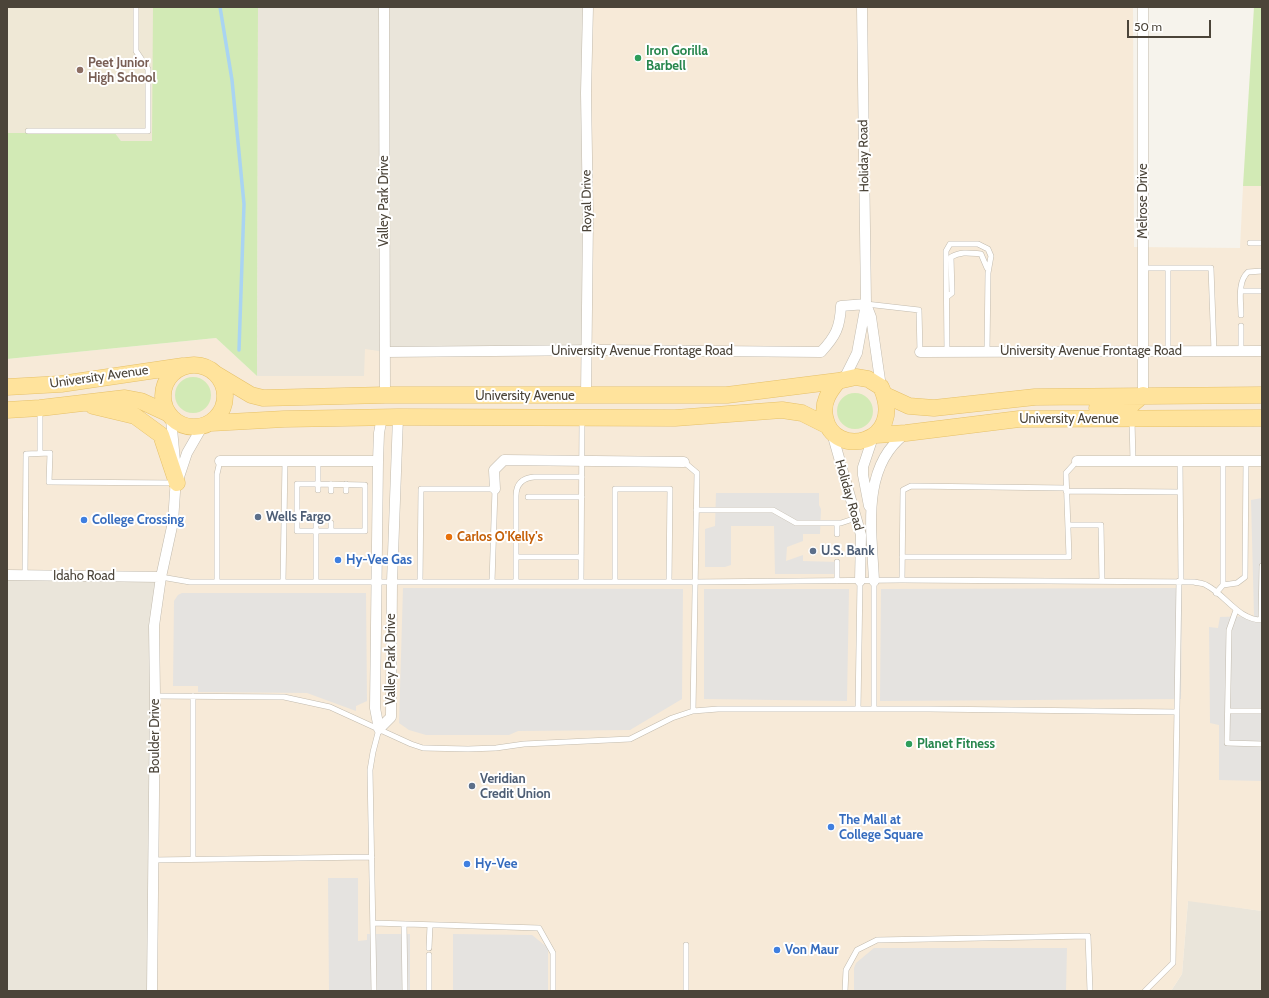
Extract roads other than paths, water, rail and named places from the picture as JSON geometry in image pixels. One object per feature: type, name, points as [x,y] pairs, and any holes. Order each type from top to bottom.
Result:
[{"type":"main road","points":[[190,365],[200,365],[209,368],[216,374],[222,382],[225,400],[223,409],[206,425],[185,426],[169,416],[162,396],[167,379],[181,367],[190,365]]},
{"type":"main road","name":"University Avenue","points":[[7,387],[61,384],[190,365]]},
{"type":"main road","name":"University Avenue","points":[[216,374],[251,395],[263,398],[385,394],[490,396],[727,395],[841,380]]},
{"type":"main road","points":[[856,377],[868,379],[883,391],[887,416],[883,426],[875,436],[861,441],[851,442],[829,429],[824,411],[826,400],[841,380],[856,377]]},
{"type":"main road","points":[[7,398],[38,396],[61,384]]},
{"type":"main road","name":"University Avenue","points":[[883,391],[909,406],[918,408],[934,408],[1035,397],[1262,395]]},
{"type":"main road","points":[[1048,419],[1085,409],[1128,407],[1143,395]]},
{"type":"main road","points":[[382,417],[405,407],[462,407],[490,396]]},
{"type":"main road","points":[[491,417],[525,408],[575,407],[586,396]]},
{"type":"main road","name":"University Avenue","points":[[7,410],[40,408],[80,402],[125,398],[141,401],[169,416]]},
{"type":"main road","points":[[80,402],[135,416],[161,435],[176,482]]},
{"type":"main road","name":"University Avenue","points":[[206,425],[284,419],[382,417],[675,418],[782,410],[802,413],[829,429]]},
{"type":"main road","name":"University Avenue","points":[[875,436],[1019,419],[1262,418]]},
{"type":"street","name":"Valley Park Drive","points":[[384,7],[385,394]]},
{"type":"street","name":"Royal Drive","points":[[586,396],[588,219],[586,93],[588,7]]},
{"type":"street","name":"Holiday Road","points":[[841,380],[857,353],[866,304],[862,7]]},
{"type":"street","name":"Melrose Drive","points":[[1143,7],[1143,395]]},
{"type":"street","name":"University Avenue Frontage Road","points":[[385,352],[587,350],[821,352],[832,340],[840,325],[841,306],[866,304]]},
{"type":"street","name":"Holiday Road","points":[[866,304],[871,317],[883,391]]},
{"type":"street","name":"University Avenue Frontage Road","points":[[920,352],[1262,351]]},
{"type":"street","name":"Boulder Drive","points":[[152,991],[155,696],[154,626],[161,576],[173,522],[176,482],[169,416]]},
{"type":"street","name":"Valley Park Drive","points":[[379,728],[375,708],[376,582],[378,460],[379,433],[382,417]]},
{"type":"street","name":"Valley Park Drive","points":[[379,728],[391,717],[392,582],[398,417]]},
{"type":"street","name":"Boulder Drive","points":[[176,482],[187,453],[206,425]]},
{"type":"street","name":"Holiday Road","points":[[829,429],[861,535],[860,581]]},
{"type":"street","name":"Holiday Road","points":[[871,516],[877,470],[894,442],[906,433]]},
{"type":"street","name":"Holiday Road","points":[[874,581],[871,516],[862,474],[863,467],[875,436]]},
{"type":"street","points":[[220,462],[378,460]]},
{"type":"street","points":[[495,489],[494,470],[504,460],[684,462]]},
{"type":"street","points":[[1077,461],[1262,461]]},
{"type":"street","name":"Idaho Road","points":[[7,575],[161,576]]},
{"type":"lane","points":[[28,131],[148,131],[148,69],[136,51],[136,7]]},
{"type":"lane","points":[[1250,243],[1262,243]]},
{"type":"lane","points":[[948,352],[946,250],[950,244],[978,244],[988,249],[991,256],[988,273],[987,351]]},
{"type":"lane","points":[[947,297],[952,293],[951,257],[968,252],[981,254],[986,263],[988,273]]},
{"type":"lane","points":[[1143,268],[1211,268],[1214,351]]},
{"type":"lane","points":[[1168,268],[1168,351]]},
{"type":"lane","points":[[1241,315],[1241,291],[1244,275],[1248,272],[1262,271]]},
{"type":"lane","points":[[1241,291],[1262,292]]},
{"type":"lane","points":[[866,304],[919,310],[920,352]]},
{"type":"lane","points":[[1241,326],[1241,351]]},
{"type":"lane","points":[[40,408],[40,453]]},
{"type":"lane","points":[[581,582],[582,417]]},
{"type":"lane","points":[[1132,419],[1133,461]]},
{"type":"lane","points":[[25,575],[26,454],[50,453],[49,482],[176,482]]},
{"type":"lane","points":[[283,582],[285,461]]},
{"type":"lane","points":[[318,461],[318,487]]},
{"type":"lane","points":[[902,557],[1069,557],[1066,473],[1077,461]]},
{"type":"lane","points":[[1145,991],[1174,963],[1180,581],[1180,461]]},
{"type":"lane","points":[[1216,593],[1223,584],[1223,461]]},
{"type":"lane","points":[[1223,584],[1237,583],[1245,577],[1246,461]]},
{"type":"lane","points":[[218,582],[217,474],[220,462]]},
{"type":"lane","points":[[684,462],[696,473],[692,711]]},
{"type":"lane","points":[[516,582],[516,489],[519,483],[527,478],[534,477],[582,477]]},
{"type":"lane","points":[[297,484],[318,487],[331,484],[365,485],[365,531],[297,531],[297,484]]},
{"type":"lane","points":[[331,484],[331,491]]},
{"type":"lane","points":[[346,484],[346,491]]},
{"type":"lane","points":[[902,580],[903,490],[910,486],[1180,492]]},
{"type":"lane","points":[[420,582],[421,489],[495,489],[492,582]]},
{"type":"lane","points":[[615,581],[615,489],[670,489],[669,582]]},
{"type":"lane","points":[[528,497],[582,496]]},
{"type":"lane","points":[[696,510],[772,510],[796,523],[837,523],[856,518]]},
{"type":"lane","points":[[316,523],[316,582]]},
{"type":"lane","points":[[331,523],[331,531]]},
{"type":"lane","points":[[837,523],[837,534]]},
{"type":"lane","points":[[345,531],[346,524]]},
{"type":"lane","points":[[1068,525],[1101,525],[1102,581]]},
{"type":"lane","points":[[516,557],[582,557]]},
{"type":"lane","points":[[837,562],[837,581]]},
{"type":"lane","points":[[161,576],[190,582],[695,582],[902,580],[1180,581],[1206,585],[1236,610],[1256,620],[1262,620],[1262,566]]},
{"type":"lane","points":[[858,709],[860,581]]},
{"type":"lane","points":[[874,581],[874,709]]},
{"type":"lane","points":[[1236,610],[1229,630],[1227,743],[1262,744]]},
{"type":"lane","points":[[155,696],[284,697],[330,707],[379,728],[397,738],[423,748],[496,748],[524,744],[630,739],[672,718],[692,711],[718,709],[1177,712]]},
{"type":"lane","points":[[193,696],[193,859]]},
{"type":"lane","points":[[1228,711],[1262,711]]},
{"type":"lane","points":[[374,991],[370,770],[379,728]]},
{"type":"lane","points":[[154,860],[372,857]]},
{"type":"lane","points":[[373,923],[539,928],[553,953],[553,991]]},
{"type":"lane","points":[[404,924],[405,991]]},
{"type":"lane","points":[[429,948],[430,924]]},
{"type":"lane","points":[[845,991],[846,970],[857,950],[877,940],[1088,936],[1090,991]]},
{"type":"lane","points":[[686,945],[686,991]]},
{"type":"lane","points":[[429,955],[429,991]]},
{"type":"waterway","points":[[220,7],[232,80],[244,204],[239,350]]},
{"type":"place","name":"Iron Gorilla Barbell","points":[[638,58]]},
{"type":"place","name":"Peet Junior High School","points":[[80,70]]},
{"type":"place","name":"Wells Fargo","points":[[258,517]]},
{"type":"place","name":"College Crossing","points":[[84,520]]},
{"type":"place","name":"Carlos O'Kelly's","points":[[449,537]]},
{"type":"place","name":"U.S. Bank","points":[[813,551]]},
{"type":"place","name":"Hy-Vee Gas","points":[[338,560]]},
{"type":"place","name":"Planet Fitness","points":[[909,744]]},
{"type":"place","name":"Veridian Credit Union","points":[[472,786]]},
{"type":"place","name":"The Mall at College Square","points":[[831,827]]},
{"type":"place","name":"Hy-Vee","points":[[467,864]]},
{"type":"place","name":"Von Maur","points":[[777,950]]}]
